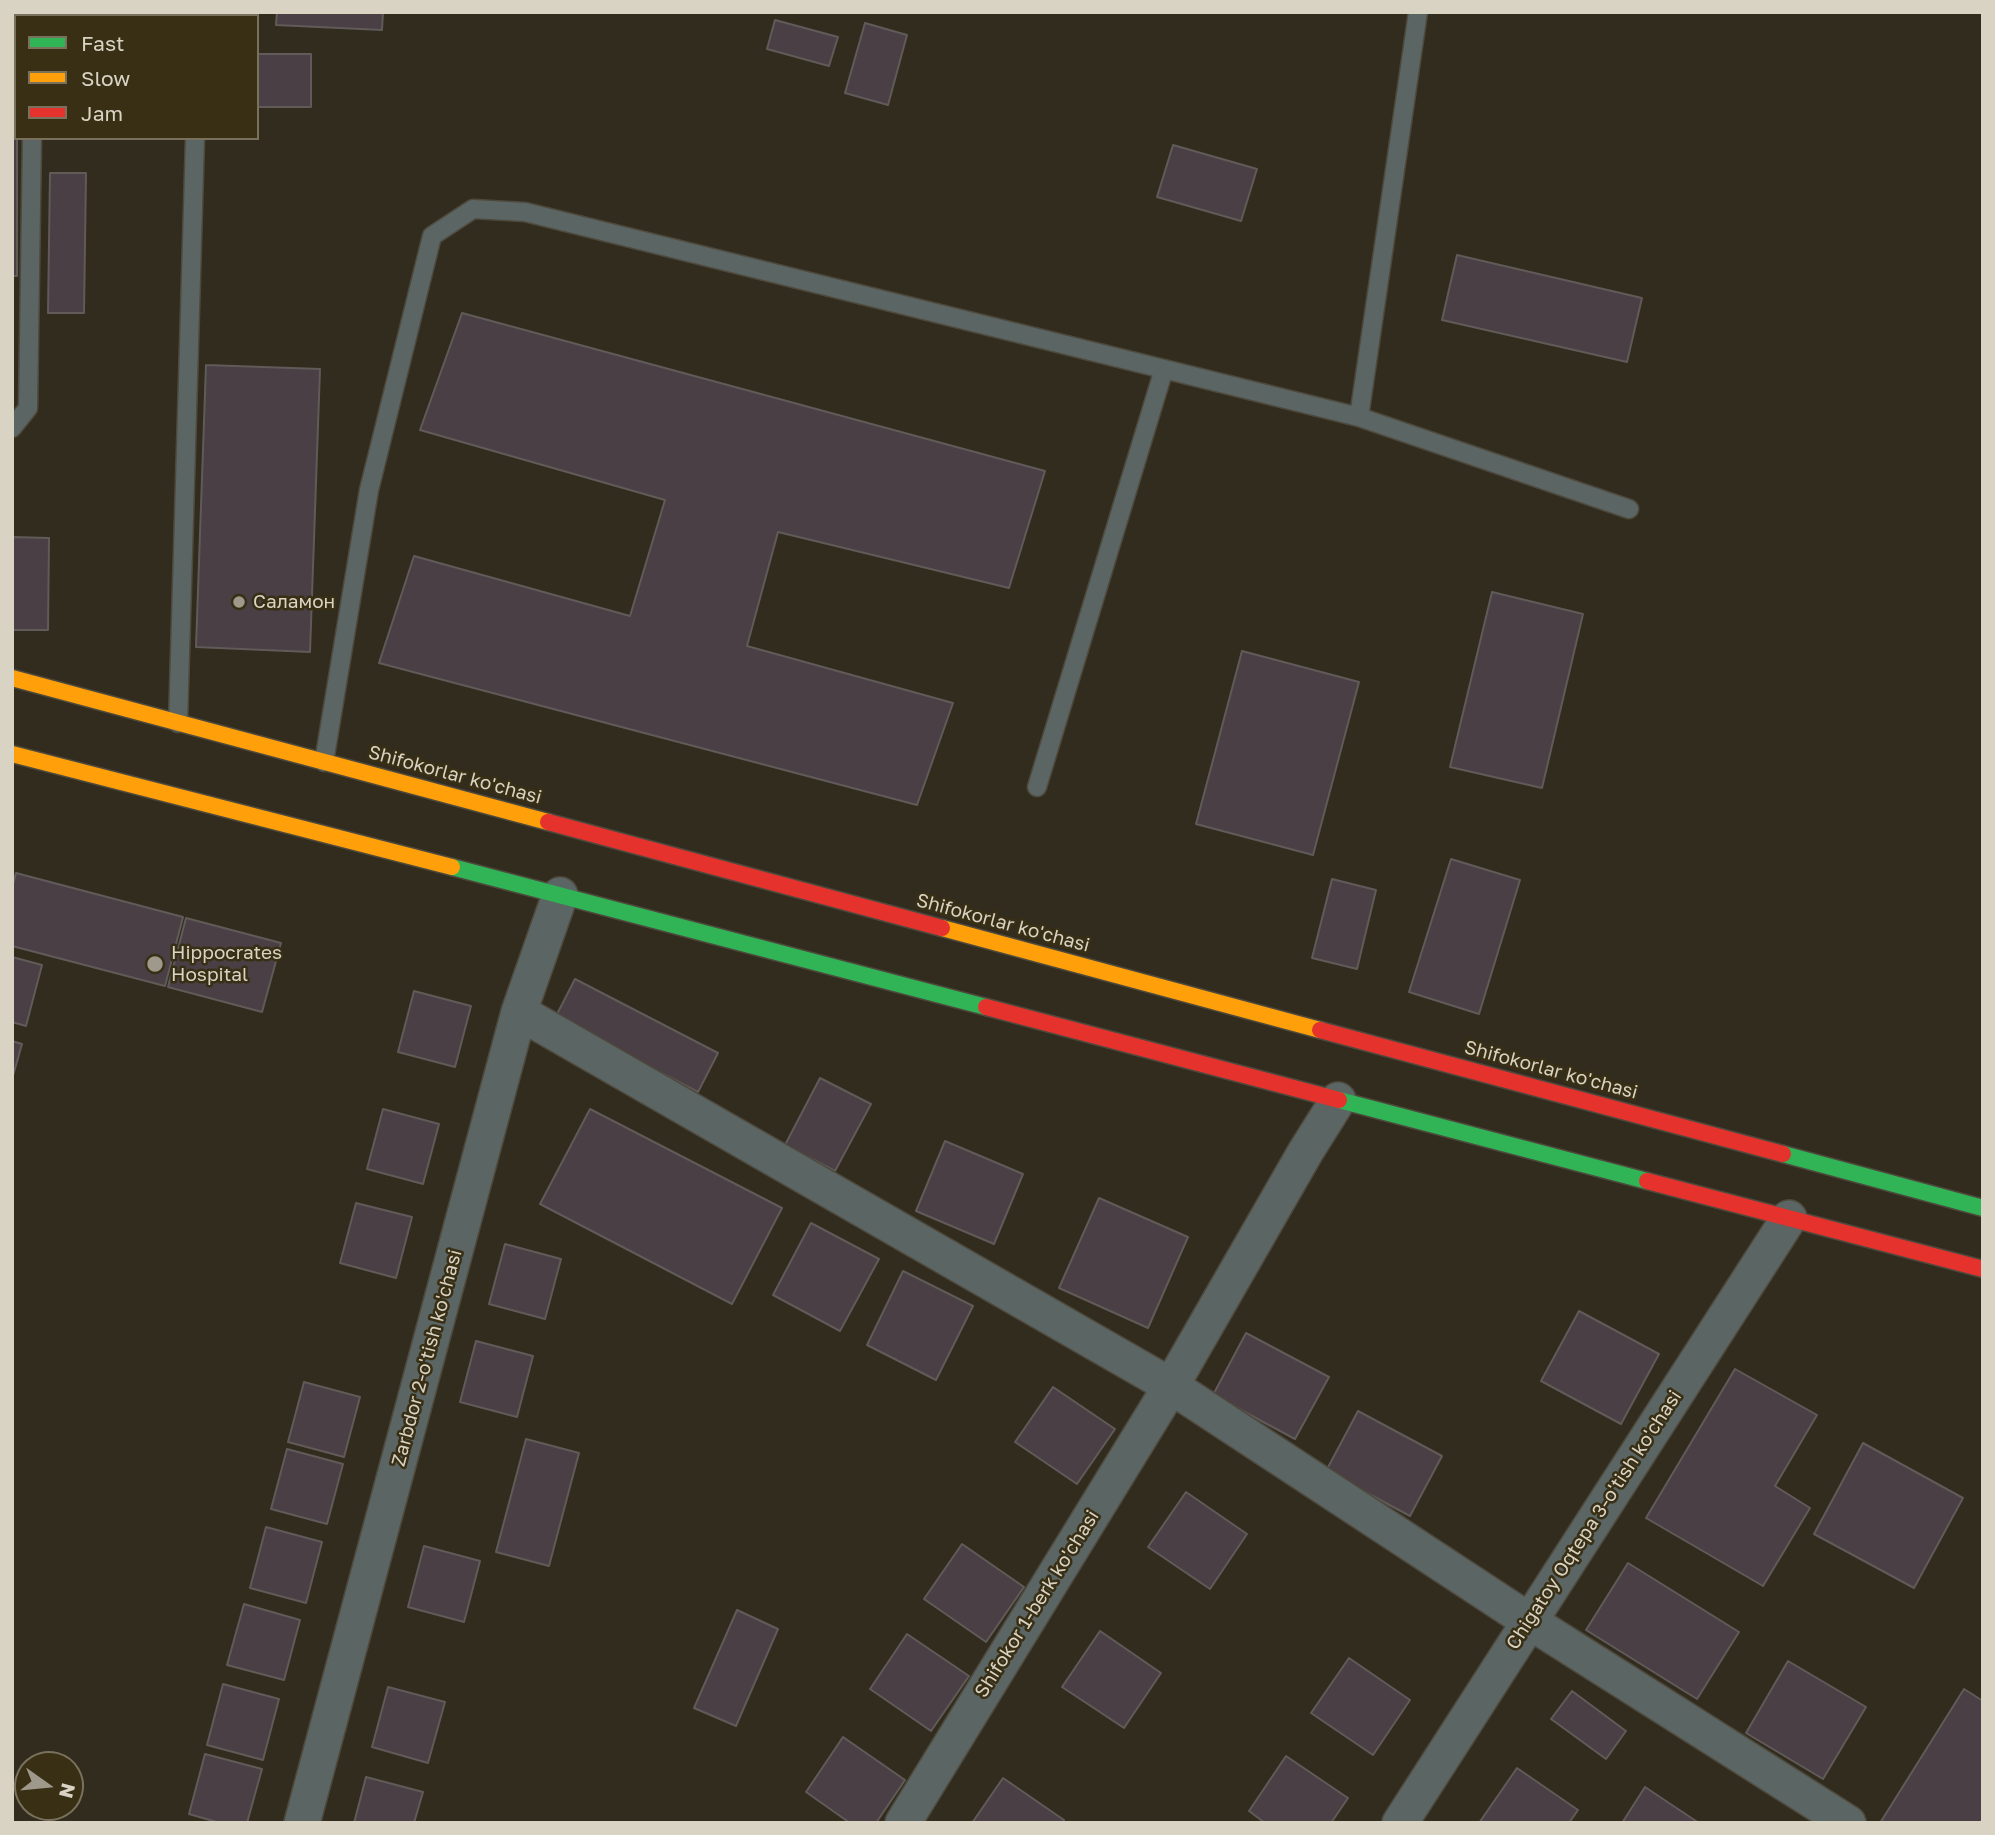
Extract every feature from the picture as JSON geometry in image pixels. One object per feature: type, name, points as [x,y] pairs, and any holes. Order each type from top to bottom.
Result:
[{"type":"main road","name":"Shifokorlar ko'chasi","points":[[12,678],[1983,1208]]},
{"type":"main road","points":[[12,754],[560,895],[1983,1269]]},
{"type":"street","name":"Zarbdor 2-o'tish ko'chasi","points":[[302,1823],[519,1012],[560,895]]},
{"type":"street","points":[[519,1012],[1171,1386],[1529,1621],[1848,1823]]},
{"type":"street","name":"Shifokor 1-berk ko'chasi","points":[[903,1823],[1171,1386],[1338,1100]]},
{"type":"street","name":"Chigatoy Oqtepa 3-o'tish ko'chasi","points":[[1400,1823],[1788,1218]]},
{"type":"lane","points":[[1359,416],[1418,12]]},
{"type":"lane","points":[[12,428],[28,408],[32,140]]},
{"type":"lane","points":[[178,723],[195,140]]},
{"type":"lane","points":[[324,762],[369,490],[432,236],[473,209],[525,212],[1359,416],[1629,509]]},
{"type":"lane","points":[[1037,787],[1164,369]]},
{"type":"building","points":[[277,12],[383,12],[382,30],[276,25]]},
{"type":"building","points":[[775,20],[838,37],[829,66],[767,49]]},
{"type":"building","points":[[865,23],[907,35],[888,105],[845,93]]},
{"type":"building","points":[[259,54],[311,54],[311,107],[259,107]]},
{"type":"building","points":[[14,125],[14,140],[17,140],[17,276],[12,276]]},
{"type":"building","points":[[1173,145],[1257,169],[1241,221],[1157,197]]},
{"type":"building","points":[[50,173],[86,173],[84,313],[48,313]]},
{"type":"building","points":[[1457,255],[1642,298],[1627,362],[1442,320]]},
{"type":"building","points":[[462,313],[1045,471],[1009,588],[778,532],[747,646],[953,703],[917,805],[379,663],[414,556],[630,616],[665,500],[420,430]]},
{"type":"building","points":[[206,365],[320,369],[310,652],[196,647]]},
{"type":"building","points":[[12,537],[49,538],[48,630],[12,630]]},
{"type":"building","points":[[1492,592],[1583,614],[1542,788],[1450,767]]},
{"type":"building","points":[[1242,651],[1359,682],[1313,855],[1196,824]]},
{"type":"building","points":[[1451,859],[1520,880],[1479,1014],[1409,992]]},
{"type":"building","points":[[16,873],[183,917],[165,986],[12,946],[12,888]]},
{"type":"building","points":[[1332,879],[1376,890],[1357,969],[1312,958]]},
{"type":"building","points":[[186,918],[281,943],[262,1012],[168,987]]},
{"type":"building","points":[[12,957],[42,965],[26,1026],[12,1022]]},
{"type":"building","points":[[575,979],[718,1053],[698,1092],[555,1018]]},
{"type":"building","points":[[414,991],[471,1006],[455,1067],[398,1052]]},
{"type":"building","points":[[12,1041],[22,1044],[12,1079]]},
{"type":"building","points":[[820,1078],[871,1104],[835,1171],[785,1145]]},
{"type":"building","points":[[383,1109],[439,1124],[423,1184],[367,1169]]},
{"type":"building","points":[[590,1109],[782,1208],[732,1304],[540,1204]]},
{"type":"building","points":[[945,1141],[1023,1174],[994,1244],[916,1211]]},
{"type":"building","points":[[1099,1198],[1188,1237],[1148,1328],[1059,1288]]},
{"type":"building","points":[[356,1203],[412,1217],[396,1278],[340,1263]]},
{"type":"building","points":[[811,1223],[879,1259],[840,1331],[773,1295]]},
{"type":"building","points":[[505,1244],[561,1259],[545,1319],[489,1304]]},
{"type":"building","points":[[903,1271],[973,1306],[936,1380],[867,1345]]},
{"type":"building","points":[[1579,1311],[1659,1354],[1621,1424],[1541,1381]]},
{"type":"building","points":[[1246,1333],[1329,1377],[1295,1439],[1213,1395]]},
{"type":"building","points":[[476,1341],[533,1356],[517,1417],[460,1402]]},
{"type":"building","points":[[1735,1369],[1817,1415],[1775,1486],[1810,1508],[1763,1586],[1646,1518]]},
{"type":"building","points":[[304,1382],[360,1397],[344,1457],[288,1442]]},
{"type":"building","points":[[1053,1387],[1115,1429],[1077,1484],[1015,1442]]},
{"type":"building","points":[[1358,1411],[1442,1456],[1410,1516],[1326,1471]]},
{"type":"building","points":[[526,1439],[579,1453],[549,1566],[496,1552]]},
{"type":"building","points":[[1863,1443],[1963,1498],[1914,1588],[1814,1534]]},
{"type":"building","points":[[287,1449],[343,1464],[327,1524],[271,1509]]},
{"type":"building","points":[[1186,1492],[1247,1534],[1210,1589],[1148,1547]]},
{"type":"building","points":[[266,1527],[322,1542],[306,1603],[250,1588]]},
{"type":"building","points":[[962,1544],[1024,1587],[986,1642],[924,1599]]},
{"type":"building","points":[[424,1546],[480,1561],[464,1622],[408,1607]]},
{"type":"building","points":[[1628,1563],[1739,1632],[1697,1699],[1586,1630]]},
{"type":"building","points":[[244,1604],[300,1620],[284,1680],[227,1665]]},
{"type":"building","points":[[737,1610],[778,1629],[736,1726],[694,1708]]},
{"type":"building","points":[[1100,1631],[1161,1673],[1124,1728],[1062,1687]]},
{"type":"building","points":[[907,1634],[969,1676],[931,1731],[870,1689]]},
{"type":"building","points":[[1349,1658],[1410,1700],[1373,1755],[1311,1713]]},
{"type":"building","points":[[1788,1661],[1866,1707],[1823,1779],[1746,1733]]},
{"type":"building","points":[[223,1684],[279,1699],[263,1760],[207,1745]]},
{"type":"building","points":[[388,1687],[445,1702],[428,1763],[372,1747]]},
{"type":"building","points":[[1964,1689],[1983,1701],[1983,1818],[1980,1823],[1880,1823]]},
{"type":"building","points":[[1572,1691],[1626,1731],[1606,1759],[1551,1719]]},
{"type":"building","points":[[843,1737],[905,1780],[876,1823],[850,1823],[806,1792]]},
{"type":"building","points":[[205,1754],[262,1769],[247,1823],[220,1823],[189,1814]]},
{"type":"building","points":[[1286,1756],[1348,1798],[1331,1823],[1265,1823],[1249,1811]]},
{"type":"building","points":[[1517,1768],[1578,1810],[1569,1823],[1479,1823]]},
{"type":"building","points":[[366,1777],[423,1792],[414,1823],[354,1823]]},
{"type":"building","points":[[1003,1778],[1064,1820],[1063,1823],[972,1823]]},
{"type":"building","points":[[1645,1787],[1699,1823],[1622,1823]]},
{"type":"traffic: fast","points":[[452,867],[986,1007]]},
{"type":"traffic: fast","points":[[1339,1100],[1647,1181]]},
{"type":"traffic: fast","points":[[1783,1154],[1983,1208]]},
{"type":"traffic: slow","points":[[12,678],[548,822]]},
{"type":"traffic: slow","points":[[12,754],[452,867]]},
{"type":"traffic: slow","points":[[942,928],[1320,1030]]},
{"type":"traffic: jam","points":[[548,822],[942,928]]},
{"type":"traffic: jam","points":[[986,1007],[1339,1100]]},
{"type":"traffic: jam","points":[[1320,1030],[1783,1154]]},
{"type":"traffic: jam","points":[[1647,1181],[1983,1269]]},
{"type":"place","name":"Саламон","points":[[239,602]]},
{"type":"place","name":"Hippocrates Hospital","points":[[155,964]]}]
